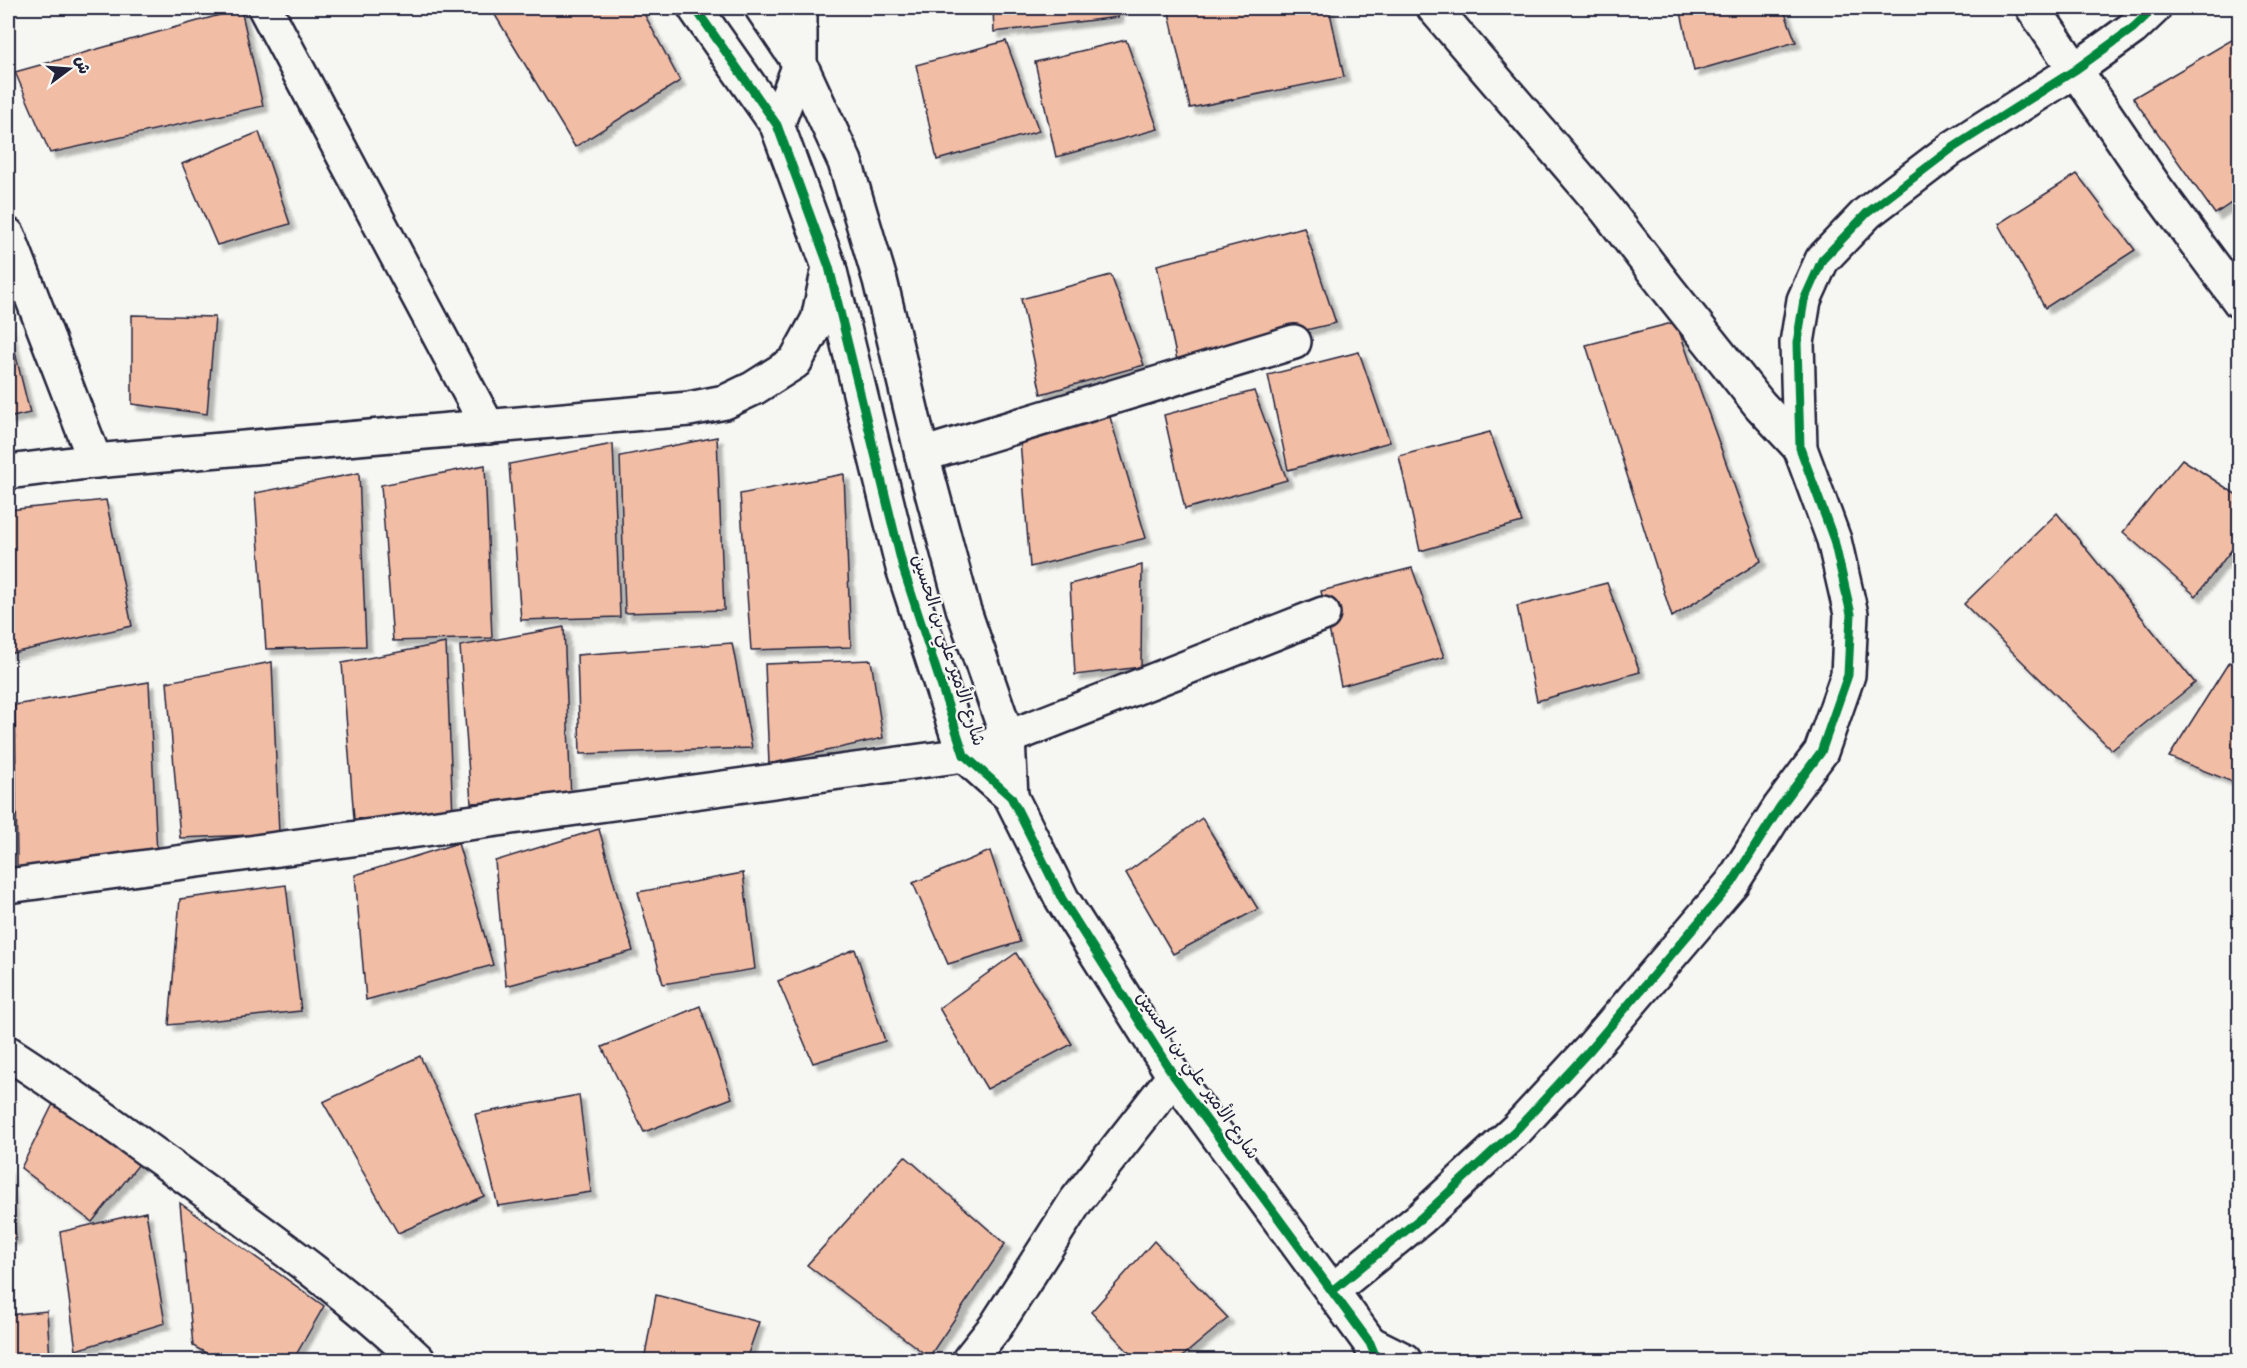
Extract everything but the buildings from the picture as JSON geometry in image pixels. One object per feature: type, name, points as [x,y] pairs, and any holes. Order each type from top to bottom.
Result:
[{"type":"street","points":[[265,8],[488,427]]},
{"type":"street","name":"شارع الأمير علي بن الحسين","points":[[695,8],[777,125],[829,267],[903,568],[964,755],[1011,797],[1062,898],[1174,1076],[1332,1291],[1373,1352]]},
{"type":"street","name":"شارع الأمير علي بن الحسين","points":[[762,8],[800,64],[846,162],[880,280],[922,455],[963,608],[1008,739],[1011,797]]},
{"type":"street","points":[[777,125],[800,64],[800,8]]},
{"type":"street","points":[[1434,8],[1606,208],[1760,405],[1800,448]]},
{"type":"street","points":[[2033,8],[2155,187],[2240,302]]},
{"type":"street","points":[[1332,1291],[1421,1218],[1518,1128],[1589,1051],[1732,883],[1780,807],[1821,752],[1848,675],[1851,614],[1834,540],[1800,448],[1797,343],[1804,300],[1822,260],[1867,213],[1951,149],[2075,70],[2133,28],[2154,8]]},
{"type":"street","points":[[8,234],[95,461]]},
{"type":"street","points":[[8,472],[95,461],[688,409],[725,402],[754,388],[795,362],[818,320],[829,267]]},
{"type":"street","points":[[922,455],[1294,342]]},
{"type":"street","points":[[8,886],[964,755],[1323,614]]},
{"type":"street","points":[[8,1053],[66,1090],[300,1258],[378,1322],[418,1360]]},
{"type":"street","points":[[969,1360],[996,1326],[1076,1201],[1174,1076]]},
{"type":"street","points":[[1373,1352],[1404,1360]]},
{"type":"cycle path","points":[[695,8],[777,125],[829,267],[903,568],[964,755],[1011,797],[1062,899],[1174,1076],[1370,1343],[1377,1360]]},
{"type":"cycle path","points":[[1332,1291],[1421,1218],[1518,1128],[1589,1051],[1732,883],[1780,807],[1821,752],[1848,675],[1851,614],[1834,540],[1800,448],[1797,343],[1804,300],[1822,260],[1867,213],[1951,149],[2075,70],[2133,28],[2154,8]]}]
